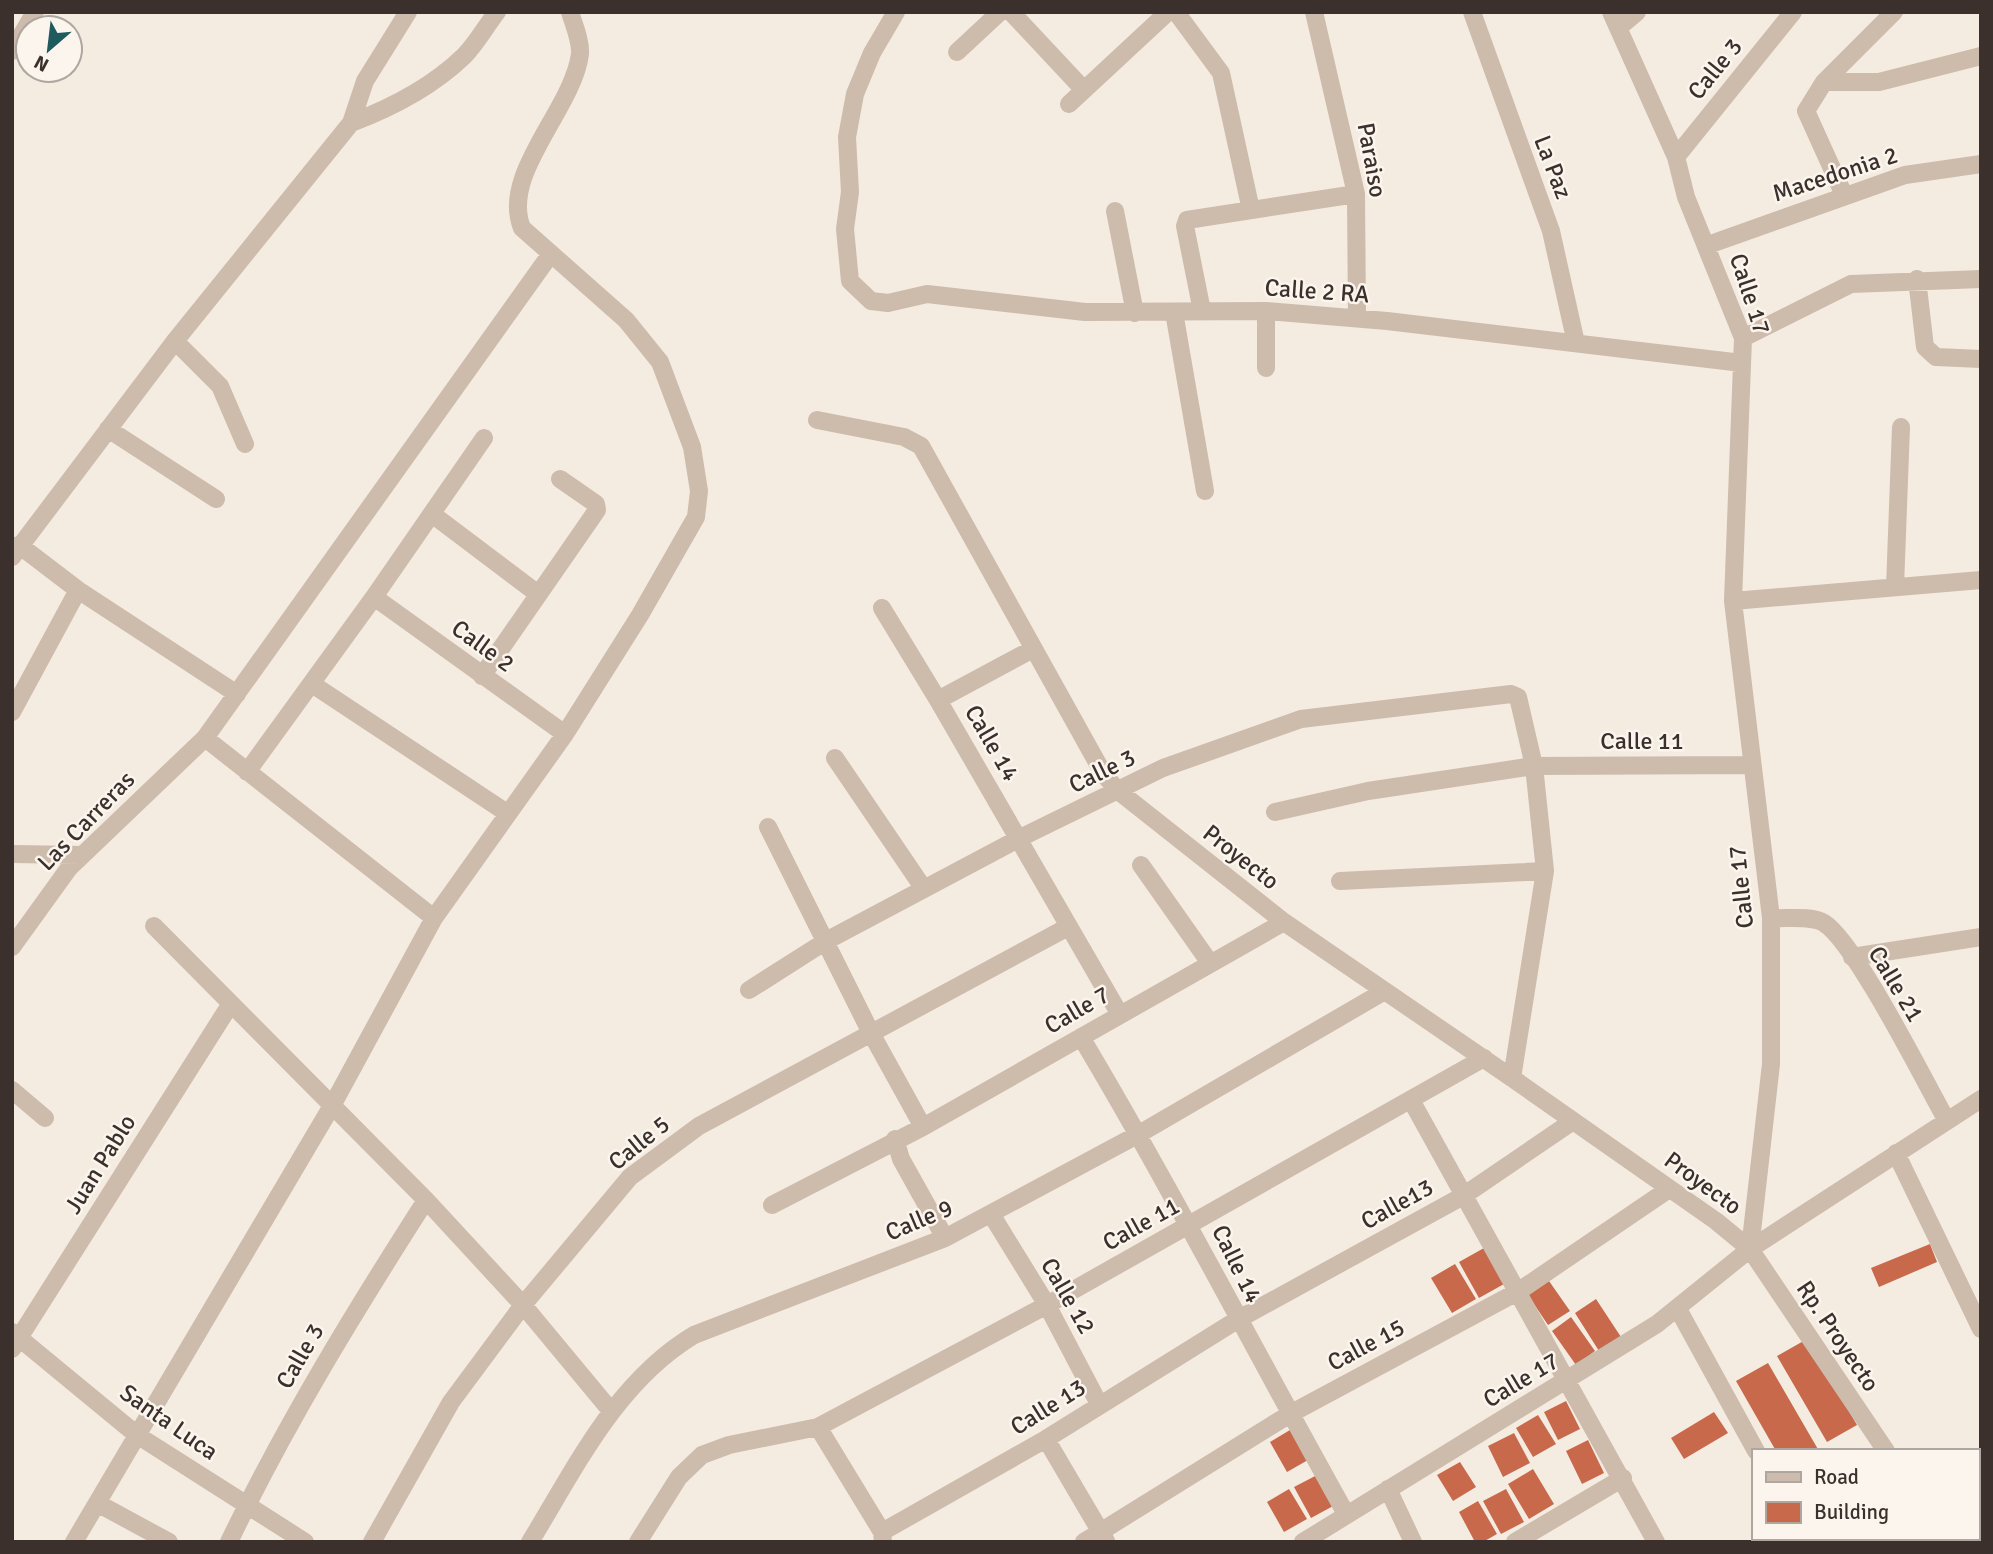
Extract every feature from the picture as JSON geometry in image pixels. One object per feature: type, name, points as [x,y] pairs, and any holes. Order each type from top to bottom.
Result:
[{"type":"street","points":[[12,51],[35,12]]},
{"type":"street","points":[[237,694],[15,551],[175,341],[351,123],[365,81],[408,12]]},
{"type":"street","points":[[351,123],[381,112],[420,90],[464,56],[497,12]]},
{"type":"street","points":[[74,1542],[333,1104],[434,918],[565,734],[640,615],[696,517],[699,491],[692,447],[660,362],[626,320],[550,256],[522,228],[517,215],[518,190],[574,76],[580,51],[570,12]]},
{"type":"street","name":"Calle 2 RA","points":[[896,12],[872,52],[855,94],[847,137],[850,192],[845,229],[850,281],[871,301],[888,303],[927,294],[1085,312],[1266,311],[1357,318],[1742,363]]},
{"type":"street","points":[[957,52],[1000,12]]},
{"type":"street","points":[[1012,12],[1084,90]]},
{"type":"street","points":[[1069,104],[1168,12]]},
{"type":"street","points":[[1176,12],[1221,73],[1251,209]]},
{"type":"street","name":"Paraiso","points":[[1314,12],[1356,194],[1357,318]]},
{"type":"street","name":"La Paz","points":[[1472,12],[1551,231],[1576,343]]},
{"type":"street","points":[[1615,20],[1637,12]]},
{"type":"street","name":"Calle 3","points":[[1675,157],[1793,12]]},
{"type":"street","points":[[1844,195],[1806,111],[1824,82],[1894,12]]},
{"type":"street","name":"Calle 17","points":[[1303,1542],[1569,1380],[1678,1308],[1750,1249],[1771,1064],[1771,918],[1733,601],[1743,338],[1708,245],[1686,197],[1675,157],[1615,20]]},
{"type":"street","points":[[1824,82],[1879,82],[1981,56]]},
{"type":"street","name":"Macedonia 2","points":[[1708,245],[1905,175],[1981,164]]},
{"type":"street","points":[[1202,311],[1185,222],[1251,209],[1356,194]]},
{"type":"street","points":[[1115,211],[1135,313]]},
{"type":"street","name":"Las Carreras","points":[[12,947],[82,855],[205,738],[550,256]]},
{"type":"street","points":[[1743,338],[1851,284],[1917,279],[1981,279]]},
{"type":"street","points":[[1917,279],[1925,347],[1929,354],[1936,357],[1981,359]]},
{"type":"street","points":[[1266,311],[1266,368]]},
{"type":"street","points":[[1174,312],[1205,491]]},
{"type":"street","points":[[175,341],[220,386],[245,444]]},
{"type":"street","name":"Proyecto","points":[[817,420],[904,437],[921,446],[1032,649],[1103,773],[1117,790],[1284,922],[1383,992],[1484,1058],[1750,1249]]},
{"type":"street","points":[[1895,587],[1901,427]]},
{"type":"street","points":[[107,429],[216,499]]},
{"type":"street","points":[[247,772],[374,597],[484,438]]},
{"type":"street","points":[[482,676],[598,507],[560,479]]},
{"type":"street","points":[[432,514],[538,594]]},
{"type":"street","points":[[1733,601],[1981,580]]},
{"type":"street","points":[[12,712],[78,590]]},
{"type":"street","name":"Calle 2","points":[[374,597],[565,734]]},
{"type":"street","name":"Calle 14","points":[[882,608],[1020,838],[1119,1013]]},
{"type":"street","points":[[938,700],[1032,649]]},
{"type":"street","points":[[312,684],[507,813]]},
{"type":"street","name":"Calle 3","points":[[749,990],[826,941],[1117,790],[1163,768],[1301,719],[1511,694],[1518,697],[1534,766]]},
{"type":"street","points":[[205,738],[434,918]]},
{"type":"street","points":[[835,758],[924,889]]},
{"type":"street","name":"Calle 11","points":[[1275,812],[1368,791],[1534,766],[1751,765]]},
{"type":"street","points":[[1512,1078],[1545,871],[1534,766]]},
{"type":"street","points":[[768,827],[871,1033],[923,1126]]},
{"type":"street","points":[[12,855],[82,855]]},
{"type":"street","points":[[1140,865],[1210,963]]},
{"type":"street","points":[[1340,881],[1545,871]]},
{"type":"street","name":"Calle 21","points":[[1771,918],[1822,922],[1852,957],[1947,1121]]},
{"type":"street","name":"Calle 7","points":[[772,1205],[923,1126],[1284,922]]},
{"type":"street","points":[[154,926],[426,1200],[523,1305],[611,1411]]},
{"type":"street","name":"Calle 5","points":[[372,1542],[451,1402],[523,1305],[630,1177],[699,1126],[1068,927]]},
{"type":"street","points":[[1852,957],[1981,937]]},
{"type":"street","name":"Calle 9","points":[[530,1542],[611,1411],[664,1353],[694,1335],[945,1238],[1139,1134],[1383,992]]},
{"type":"street","name":"Juan Pablo","points":[[15,1339],[230,1005]]},
{"type":"street","name":"Calle 14","points":[[1081,1037],[1191,1224],[1237,1320],[1346,1514]]},
{"type":"street","name":"Calle 11","points":[[638,1542],[679,1477],[702,1455],[729,1445],[818,1427],[1047,1306],[1484,1058]]},
{"type":"street","points":[[12,1090],[45,1118]]},
{"type":"street","points":[[1750,1249],[1981,1099]]},
{"type":"street","points":[[1411,1100],[1569,1380],[1656,1542]]},
{"type":"street","name":"Calle13","points":[[1237,1320],[1463,1196],[1573,1121]]},
{"type":"street","points":[[895,1139],[901,1159],[945,1238]]},
{"type":"street","points":[[1896,1153],[1981,1329]]},
{"type":"street","name":"Calle 15","points":[[1084,1542],[1103,1537],[1290,1414],[1519,1291],[1669,1189]]},
{"type":"street","name":"Calle 3","points":[[229,1542],[247,1504],[344,1328],[426,1200]]},
{"type":"street","name":"Calle 12","points":[[991,1214],[1047,1306],[1099,1404]]},
{"type":"street","name":"Rp. Proyecto","points":[[1750,1249],[1885,1449]]},
{"type":"street","points":[[1678,1308],[1755,1449]]},
{"type":"street","name":"Calle 13","points":[[883,1537],[1237,1320]]},
{"type":"street","name":"Santa Luca","points":[[15,1339],[137,1435],[305,1542]]},
{"type":"street","points":[[818,1427],[883,1537]]},
{"type":"street","points":[[1046,1439],[1103,1537]]},
{"type":"street","points":[[1515,1542],[1623,1478]]},
{"type":"street","points":[[1388,1489],[1413,1542]]},
{"type":"street","points":[[97,1503],[169,1542]]},
{"type":"building","points":[[1930,1244],[1937,1262],[1879,1287],[1871,1268]]},
{"type":"building","points":[[1484,1248],[1504,1284],[1479,1298],[1459,1262]]},
{"type":"building","points":[[1455,1264],[1476,1299],[1452,1313],[1431,1278]]},
{"type":"building","points":[[1549,1281],[1570,1311],[1548,1325],[1528,1295]]},
{"type":"building","points":[[1596,1299],[1621,1337],[1599,1351],[1575,1313]]},
{"type":"building","points":[[1571,1317],[1595,1351],[1576,1365],[1552,1331]]},
{"type":"building","points":[[1807,1339],[1857,1425],[1827,1442],[1777,1356]]},
{"type":"building","points":[[1768,1363],[1818,1449],[1775,1449],[1736,1381]]},
{"type":"building","points":[[1566,1401],[1580,1429],[1558,1440],[1544,1412]]},
{"type":"building","points":[[1714,1412],[1728,1433],[1684,1459],[1671,1438]]},
{"type":"building","points":[[1538,1415],[1556,1444],[1533,1457],[1516,1428]]},
{"type":"building","points":[[1290,1430],[1308,1460],[1287,1472],[1270,1442]]},
{"type":"building","points":[[1514,1433],[1530,1463],[1503,1477],[1488,1446]]},
{"type":"building","points":[[1588,1440],[1604,1473],[1582,1484],[1566,1451]]},
{"type":"building","points":[[1460,1462],[1476,1487],[1453,1501],[1437,1475]]},
{"type":"building","points":[[1533,1469],[1554,1504],[1529,1519],[1508,1484]]},
{"type":"building","points":[[1319,1474],[1335,1505],[1311,1518],[1294,1487]]},
{"type":"building","points":[[1289,1489],[1307,1519],[1284,1532],[1267,1502]]},
{"type":"building","points":[[1506,1489],[1524,1522],[1501,1534],[1483,1501]]},
{"type":"building","points":[[1478,1501],[1497,1534],[1483,1542],[1475,1542],[1459,1512]]}]
